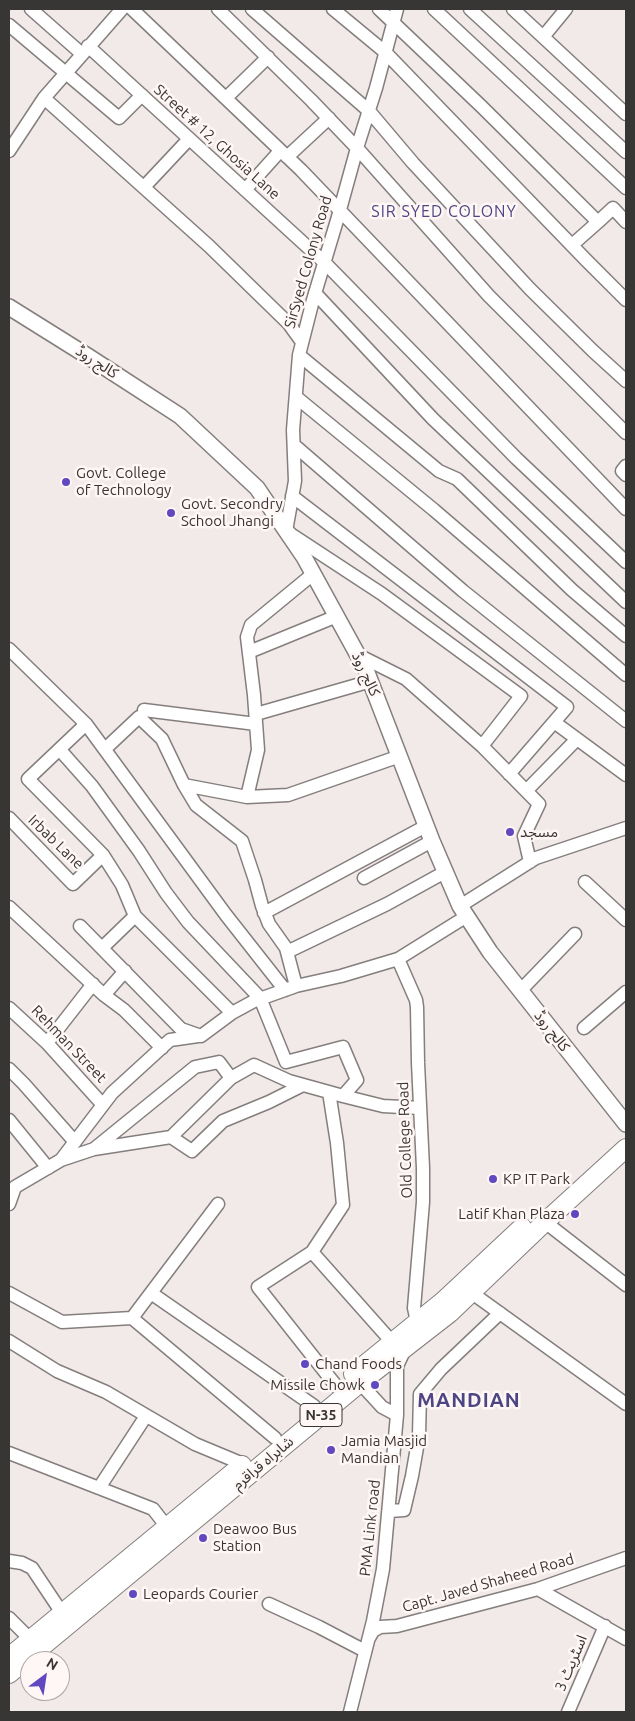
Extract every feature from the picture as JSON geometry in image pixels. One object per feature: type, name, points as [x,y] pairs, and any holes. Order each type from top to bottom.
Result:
[{"type":"highway","name":"شاہراہ قراقرم","points":[[9,1656],[167,1526],[193,1513],[360,1383],[400,1344],[417,1322],[443,1302],[536,1214],[626,1134]]},
{"type":"highway","name":"شاہراہ قراقرم","points":[[9,1674],[193,1513],[243,1464],[337,1387],[472,1293],[544,1222],[626,1148]]},
{"type":"main road","name":"کالج روڈ","points":[[9,307],[180,416],[257,488],[313,574],[371,681],[432,841],[464,911],[490,952],[626,1124]]},
{"type":"street","name":"Street # 12, Ghosia Lane","points":[[31,9],[142,95],[324,262],[516,458],[626,562]]},
{"type":"street","points":[[9,152],[44,98],[122,9]]},
{"type":"street","points":[[132,9],[340,210],[626,509]]},
{"type":"street","points":[[218,9],[329,118],[489,296],[626,433]]},
{"type":"street","points":[[252,9],[369,111],[413,163],[530,289],[626,381]]},
{"type":"street","points":[[334,9],[385,52],[572,245],[624,291]]},
{"type":"street","points":[[379,9],[481,106],[598,222]]},
{"type":"street","name":"SirSyed Colony Road","points":[[286,531],[295,481],[294,445],[299,355],[315,293],[397,9]]},
{"type":"street","points":[[434,9],[626,188]]},
{"type":"street","points":[[470,9],[626,152]]},
{"type":"street","points":[[512,9],[626,114]]},
{"type":"street","points":[[543,37],[566,9]]},
{"type":"street","points":[[9,25],[119,118],[142,95]]},
{"type":"street","points":[[226,98],[268,57]]},
{"type":"street","points":[[44,98],[209,246],[289,324],[302,342]]},
{"type":"street","points":[[245,190],[284,154],[329,118]]},
{"type":"street","points":[[144,187],[189,139]]},
{"type":"street","points":[[572,245],[612,208],[626,222]]},
{"type":"street","points":[[315,293],[433,419],[626,602]]},
{"type":"street","points":[[299,355],[439,472],[457,480],[572,590],[626,636]]},
{"type":"street","points":[[296,398],[434,510],[626,675]]},
{"type":"street","points":[[294,445],[463,591],[626,721]]},
{"type":"street","points":[[626,466],[622,471],[626,475]]},
{"type":"street","points":[[292,496],[567,707],[509,774]]},
{"type":"street","points":[[286,531],[382,594],[522,696],[482,746]]},
{"type":"street","points":[[247,797],[258,750],[247,637],[251,625],[313,574]]},
{"type":"street","points":[[249,652],[337,616]]},
{"type":"street","points":[[9,649],[86,724],[220,908],[290,988]]},
{"type":"street","points":[[358,655],[406,679],[482,746],[539,804],[524,836],[530,862]]},
{"type":"street","points":[[144,710],[256,719],[371,681]]},
{"type":"street","points":[[105,749],[139,717],[162,738],[184,785],[196,805],[242,841],[264,913],[287,952],[290,988]]},
{"type":"street","points":[[554,722],[626,775]]},
{"type":"street","points":[[86,724],[28,779],[103,855],[122,885],[135,916],[232,1013]]},
{"type":"street","points":[[526,791],[577,739]]},
{"type":"street","points":[[60,750],[92,786],[188,922],[260,998],[286,1062],[343,1047],[357,1080],[343,1096]]},
{"type":"street","points":[[184,785],[247,797],[288,795],[400,756]]},
{"type":"street","name":"Irbab Lane","points":[[9,818],[72,884],[103,855]]},
{"type":"street","points":[[264,913],[426,826]]},
{"type":"street","points":[[61,1160],[112,1093],[170,1040],[200,1036],[232,1013],[260,998],[290,988],[398,960],[536,858],[625,830]]},
{"type":"street","points":[[364,878],[432,841]]},
{"type":"street","points":[[287,952],[387,904],[445,872]]},
{"type":"street","points":[[584,882],[626,920]]},
{"type":"street","points":[[9,907],[124,1010],[162,1048]]},
{"type":"street","points":[[102,948],[135,916]]},
{"type":"street","points":[[80,926],[181,1030],[200,1036]]},
{"type":"street","points":[[520,991],[575,934]]},
{"type":"street","name":"Old College Road","points":[[398,960],[418,1007],[423,1202],[414,1308],[417,1322]]},
{"type":"street","points":[[104,994],[125,971]]},
{"type":"street","points":[[47,1043],[93,984]]},
{"type":"street","points":[[584,1028],[626,992]]},
{"type":"street","name":"Rehman Street","points":[[9,1008],[47,1043],[103,1105]]},
{"type":"street","points":[[94,1149],[195,1067],[219,1062],[231,1078]]},
{"type":"street","points":[[9,1204],[15,1187],[61,1160],[94,1149],[171,1137],[231,1078],[254,1064],[290,1081],[343,1096],[383,1106],[420,1108]]},
{"type":"street","points":[[9,1069],[75,1142]]},
{"type":"street","points":[[171,1137],[192,1151],[222,1121],[269,1102],[303,1085]]},
{"type":"street","points":[[329,1092],[337,1143],[343,1204],[312,1252],[258,1287],[337,1387]]},
{"type":"street","points":[[9,1120],[48,1168]]},
{"type":"street","points":[[132,1318],[218,1204]]},
{"type":"street","points":[[544,1222],[626,1285]]},
{"type":"street","points":[[312,1252],[400,1344]]},
{"type":"street","points":[[9,1293],[62,1322],[132,1318],[275,1438]]},
{"type":"street","points":[[151,1293],[314,1406]]},
{"type":"street","points":[[472,1293],[626,1404]]},
{"type":"street","points":[[389,1511],[404,1510],[412,1476],[418,1436],[420,1394],[441,1369],[500,1313]]},
{"type":"street","points":[[9,1340],[57,1371],[106,1392],[195,1444],[243,1464]]},
{"type":"street","name":"PMA Link road","points":[[350,1712],[383,1569],[389,1511],[396,1415],[397,1366],[400,1344]]},
{"type":"street","points":[[360,1383],[382,1407],[396,1415]]},
{"type":"street","points":[[99,1488],[146,1416]]},
{"type":"street","points":[[9,1453],[153,1509],[167,1526]]},
{"type":"street","name":"Capt. Javed Shaheed Road","points":[[366,1645],[373,1631],[380,1627],[392,1626],[538,1589],[626,1558]]},
{"type":"street","points":[[9,1561],[32,1568],[62,1612]]},
{"type":"street","points":[[538,1589],[626,1639]]},
{"type":"street","points":[[377,1600],[380,1612],[392,1626]]},
{"type":"street","points":[[269,1604],[319,1627],[366,1645]]},
{"type":"street","points":[[9,1618],[30,1639]]},
{"type":"street","name":"اسٹریٹ 3","points":[[568,1712],[605,1626]]},
{"type":"place","name":"Govt. College of Technology","points":[[66,482]]},
{"type":"place","name":"Govt. Secondry School Jhangi","points":[[171,513]]},
{"type":"place","name":"مسجد","points":[[510,832]]},
{"type":"place","name":"KP IT Park","points":[[493,1179]]},
{"type":"place","name":"Latif Khan Plaza","points":[[575,1214]]},
{"type":"place","name":"Chand Foods","points":[[305,1364]]},
{"type":"place","name":"Missile Chowk","points":[[375,1385]]},
{"type":"place","name":"Jamia Masjid Mandian","points":[[331,1450]]},
{"type":"place","name":"Deawoo Bus Station","points":[[203,1538]]},
{"type":"place","name":"Leopards Courier","points":[[133,1594]]},
{"type":"district","name":"SIR SYED COLONY","points":[[444,212]]},
{"type":"district","name":"MANDIAN","points":[[469,1400]]}]
